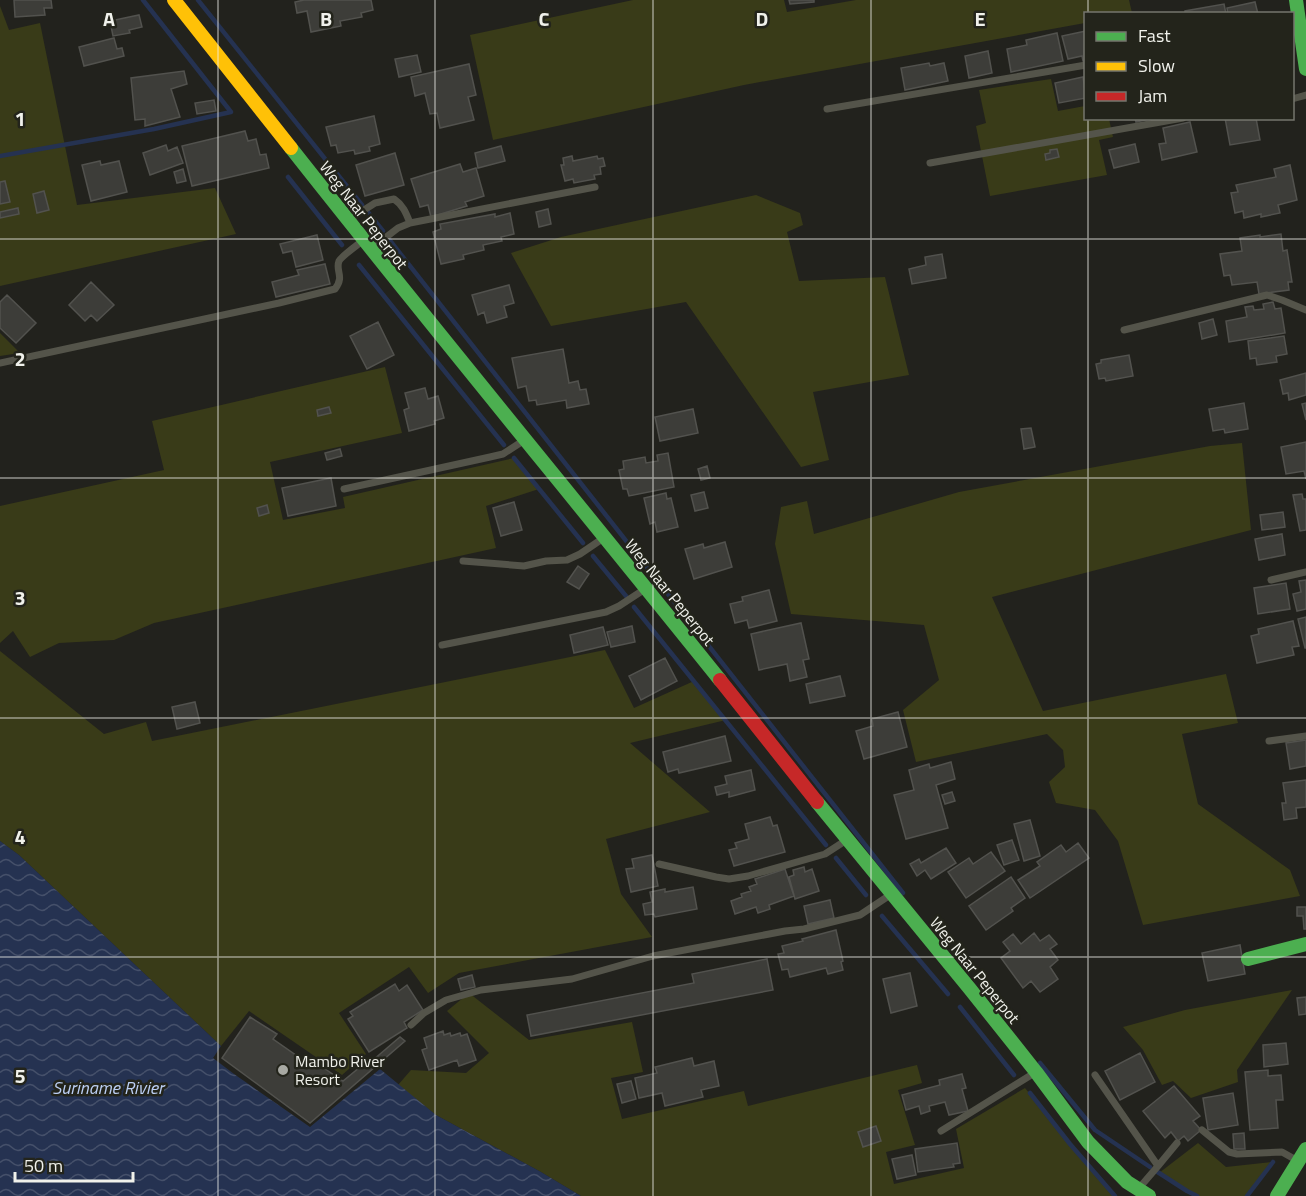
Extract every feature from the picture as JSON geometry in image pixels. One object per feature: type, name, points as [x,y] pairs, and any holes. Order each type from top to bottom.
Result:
[{"type":"street","name":"Weg Naar Peperpot","points":[[174,0],[367,245],[970,989],[1088,1142],[1108,1165],[1127,1182],[1143,1192]]},
{"type":"street","points":[[1295,9],[1306,69]]},
{"type":"street","points":[[1248,959],[1306,944]]},
{"type":"street","points":[[1276,1196],[1306,1149]]},
{"type":"lane","points":[[827,109],[1084,65]]},
{"type":"lane","points":[[930,163],[1172,120]]},
{"type":"lane","points":[[0,363],[335,289],[340,278],[340,260],[410,223],[595,187]]},
{"type":"lane","points":[[348,221],[375,203],[394,199],[405,210],[410,223]]},
{"type":"lane","points":[[1124,330],[1267,296],[1306,310]]},
{"type":"lane","points":[[344,489],[495,456],[525,440]]},
{"type":"lane","points":[[463,561],[524,566],[546,561],[567,560],[605,537]]},
{"type":"lane","points":[[1271,580],[1306,572]]},
{"type":"lane","points":[[442,645],[606,612],[645,589]]},
{"type":"lane","points":[[1269,741],[1306,736]]},
{"type":"lane","points":[[659,864],[729,879],[748,876],[825,854],[847,839]]},
{"type":"lane","points":[[411,1024],[446,1000],[481,990],[572,979],[653,956],[804,929],[860,915],[892,893]]},
{"type":"lane","points":[[941,1131],[1036,1072]]},
{"type":"lane","points":[[1095,1076],[1158,1166]]},
{"type":"lane","points":[[1202,1130],[1222,1147],[1237,1155],[1281,1152],[1298,1161]]},
{"type":"lane","points":[[1143,1192],[1158,1166],[1177,1143]]},
{"type":"green space","points":[[633,0],[784,0],[787,12],[856,0],[1129,0],[1132,12],[1084,12],[1084,23],[744,85],[493,140],[470,35]]},
{"type":"green space","points":[[0,6],[9,30],[40,23],[77,205],[215,188],[236,234],[0,286]]},
{"type":"green space","points":[[1051,79],[1058,111],[1084,106],[1084,120],[1109,120],[1113,137],[1099,140],[1107,175],[990,196],[976,126],[986,123],[979,90]]},
{"type":"green space","points":[[756,195],[800,213],[803,225],[787,232],[799,281],[885,277],[909,375],[813,392],[829,460],[801,467],[686,302],[551,326],[511,253],[561,237]]},
{"type":"green space","points":[[0,333],[20,353],[0,356]]},
{"type":"green space","points":[[385,367],[402,433],[270,462],[283,520],[345,508],[343,497],[514,458],[539,489],[486,506],[496,548],[154,623],[114,640],[59,643],[30,657],[13,631],[0,643],[0,506],[164,470],[152,421]]},
{"type":"green space","points":[[1242,443],[1251,530],[992,597],[1043,711],[1226,674],[1238,723],[1182,734],[1198,804],[1290,870],[1300,896],[1143,925],[1118,841],[1095,810],[1056,803],[1049,782],[1065,767],[1063,750],[1047,734],[916,762],[903,710],[939,680],[924,625],[791,614],[775,544],[781,507],[807,501],[814,534],[959,492],[1210,446]]},
{"type":"green space","points":[[605,650],[634,708],[694,681],[726,720],[630,743],[710,812],[606,839],[621,894],[652,937],[459,973],[428,993],[409,967],[339,1013],[366,1054],[342,1075],[249,1011],[221,1046],[19,855],[0,841],[0,651],[104,734],[146,722],[152,741]]},
{"type":"green space","points":[[1292,990],[1237,1070],[1238,1082],[1191,1098],[1173,1081],[1162,1085],[1143,1050],[1123,1027],[1185,1010]]},
{"type":"green space","points":[[469,993],[529,1040],[632,1022],[643,1072],[611,1078],[622,1119],[744,1091],[748,1106],[917,1065],[922,1083],[898,1090],[915,1145],[886,1152],[894,1184],[964,1168],[956,1129],[1025,1088],[1115,1196],[581,1196],[436,1115],[398,1085],[411,1070],[466,1073],[489,1053],[447,1011]]},
{"type":"green space","points":[[1198,1143],[1226,1167],[1273,1162],[1247,1196],[1197,1196],[1159,1173]]},
{"type":"water","name":"Suriname Rivier","points":[[0,841],[19,855],[221,1046],[213,1058],[310,1127],[380,1069],[436,1115],[581,1196],[0,1196]]},
{"type":"building","points":[[14,0],[51,0],[52,8],[44,8],[45,15],[15,17]]},
{"type":"building","points":[[371,0],[373,10],[361,13],[362,17],[340,21],[341,26],[311,32],[307,11],[297,13],[295,2]]},
{"type":"building","points":[[789,0],[814,0],[814,2],[790,4]]},
{"type":"building","points":[[1255,2],[1258,12],[1228,12],[1227,8]]},
{"type":"building","points":[[1224,4],[1226,12],[1185,12]]},
{"type":"building","points":[[139,15],[142,27],[129,30],[130,33],[113,36],[110,21]]},
{"type":"building","points":[[1084,31],[1084,61],[1082,56],[1068,59],[1062,36]]},
{"type":"building","points":[[1057,33],[1063,61],[1011,72],[1007,49],[1027,45],[1026,40]]},
{"type":"building","points":[[114,38],[117,49],[122,48],[124,56],[84,66],[79,47]]},
{"type":"building","points":[[988,51],[992,73],[969,78],[965,56]]},
{"type":"building","points":[[417,55],[421,72],[399,77],[395,59]]},
{"type":"building","points":[[929,63],[930,66],[944,63],[948,81],[905,90],[901,68]]},
{"type":"building","points":[[469,64],[476,95],[468,97],[474,120],[440,128],[437,113],[430,114],[425,93],[415,96],[411,77]]},
{"type":"building","points":[[184,71],[187,84],[171,89],[180,117],[145,126],[145,119],[135,120],[131,78]]},
{"type":"building","points":[[1083,77],[1084,98],[1059,103],[1055,83]]},
{"type":"building","points":[[214,100],[216,111],[197,114],[195,103]]},
{"type":"building","points":[[374,116],[380,144],[369,147],[370,151],[355,154],[354,150],[338,153],[336,145],[331,146],[326,127]]},
{"type":"building","points":[[1225,120],[1256,120],[1260,140],[1230,145]]},
{"type":"building","points":[[1190,122],[1197,152],[1162,160],[1159,144],[1166,143],[1163,128]]},
{"type":"building","points":[[245,131],[248,141],[256,139],[260,155],[266,154],[269,168],[192,186],[182,146]]},
{"type":"building","points":[[1135,144],[1139,162],[1114,168],[1109,150]]},
{"type":"building","points":[[166,145],[168,151],[177,147],[183,163],[150,175],[143,153]]},
{"type":"building","points":[[501,146],[505,161],[478,168],[475,153]]},
{"type":"building","points":[[1057,149],[1059,157],[1046,160],[1045,154]]},
{"type":"building","points":[[395,153],[404,185],[365,196],[356,165]]},
{"type":"building","points":[[572,156],[573,161],[597,156],[598,159],[603,158],[605,166],[600,167],[601,174],[594,175],[595,179],[574,183],[573,179],[565,181],[561,165],[564,165],[563,158]]},
{"type":"building","points":[[100,161],[101,165],[119,161],[127,192],[91,201],[82,165]]},
{"type":"building","points":[[460,164],[463,172],[476,168],[484,196],[465,202],[467,206],[431,217],[428,205],[420,207],[411,179]]},
{"type":"building","points":[[1290,165],[1297,200],[1278,205],[1280,213],[1261,217],[1261,214],[1244,218],[1243,211],[1235,213],[1231,193],[1238,192],[1236,185],[1276,177],[1274,169]]},
{"type":"building","points":[[183,169],[186,181],[177,183],[174,172]]},
{"type":"building","points":[[5,181],[10,202],[0,204],[0,182]]},
{"type":"building","points":[[44,191],[49,210],[37,213],[33,194]]},
{"type":"building","points":[[18,208],[19,214],[0,218],[0,212]]},
{"type":"building","points":[[548,209],[551,224],[539,227],[536,212]]},
{"type":"building","points":[[510,213],[514,234],[501,237],[502,241],[483,245],[484,250],[463,255],[464,259],[441,264],[433,232],[441,229],[440,224]]},
{"type":"building","points":[[1281,234],[1283,251],[1287,250],[1292,282],[1288,282],[1289,290],[1259,294],[1257,282],[1232,285],[1230,275],[1224,276],[1220,254],[1242,251],[1240,238]]},
{"type":"building","points":[[317,235],[323,260],[296,267],[292,251],[283,253],[280,244]]},
{"type":"building","points":[[942,254],[946,278],[912,284],[909,269],[926,265],[925,257]]},
{"type":"building","points":[[325,264],[330,284],[276,297],[272,282],[299,275],[297,270]]},
{"type":"building","points":[[91,282],[114,305],[97,321],[91,315],[85,321],[69,305]]},
{"type":"building","points":[[509,285],[514,303],[504,306],[507,317],[487,323],[484,312],[478,315],[472,295]]},
{"type":"building","points":[[7,295],[36,323],[16,343],[0,328],[0,302]]},
{"type":"building","points":[[1273,302],[1275,309],[1281,308],[1285,333],[1229,342],[1226,321],[1247,317],[1245,307],[1253,306],[1254,310],[1264,309],[1263,304]]},
{"type":"building","points":[[1213,319],[1217,335],[1202,339],[1199,323]]},
{"type":"building","points":[[378,322],[394,355],[367,369],[350,336]]},
{"type":"building","points":[[1284,336],[1287,354],[1276,356],[1277,362],[1257,365],[1256,358],[1250,359],[1248,341]]},
{"type":"building","points":[[563,349],[569,383],[578,381],[580,390],[586,389],[589,404],[567,408],[566,400],[537,405],[536,400],[529,401],[526,386],[518,388],[512,358]]},
{"type":"building","points":[[1129,355],[1133,376],[1106,381],[1105,378],[1099,379],[1096,364],[1101,363],[1101,360]]},
{"type":"building","points":[[1306,373],[1306,395],[1289,400],[1288,393],[1283,394],[1280,380]]},
{"type":"building","points":[[425,388],[428,399],[438,396],[444,418],[434,421],[435,424],[409,431],[404,410],[409,408],[405,393]]},
{"type":"building","points":[[1244,403],[1248,429],[1225,433],[1224,429],[1213,431],[1209,409]]},
{"type":"building","points":[[1306,403],[1306,420],[1302,404]]},
{"type":"building","points":[[329,407],[331,413],[318,416],[317,410]]},
{"type":"building","points":[[693,409],[698,433],[660,441],[655,417]]},
{"type":"building","points":[[1031,428],[1035,447],[1024,449],[1021,429]]},
{"type":"building","points":[[1306,442],[1306,479],[1304,471],[1286,474],[1281,447]]},
{"type":"building","points":[[340,449],[342,456],[327,460],[325,453]]},
{"type":"building","points":[[668,453],[674,487],[629,496],[627,489],[623,489],[619,470],[624,469],[623,461],[645,457],[646,463],[658,461],[657,455]]},
{"type":"building","points":[[707,466],[710,478],[701,480],[698,469]]},
{"type":"building","points":[[331,478],[336,506],[288,516],[282,488]]},
{"type":"building","points":[[704,492],[708,508],[695,511],[691,495]]},
{"type":"building","points":[[666,493],[667,499],[671,498],[678,527],[657,532],[655,522],[650,524],[644,498]]},
{"type":"building","points":[[1302,494],[1303,499],[1306,499],[1306,530],[1300,531],[1293,495]]},
{"type":"building","points":[[514,502],[522,530],[501,536],[493,508]]},
{"type":"building","points":[[267,505],[269,513],[259,516],[257,508]]},
{"type":"building","points":[[1283,512],[1285,527],[1262,530],[1260,515]]},
{"type":"building","points":[[1282,534],[1285,555],[1259,560],[1255,539]]},
{"type":"building","points":[[725,542],[732,567],[694,579],[685,549],[703,544],[704,548]]},
{"type":"building","points":[[578,566],[589,574],[579,589],[567,582]]},
{"type":"building","points":[[1306,580],[1306,609],[1297,611],[1293,594],[1301,592],[1299,581]]},
{"type":"building","points":[[1286,583],[1290,609],[1258,614],[1254,588]]},
{"type":"building","points":[[769,590],[777,621],[749,628],[747,620],[735,623],[730,604],[743,601],[742,597]]},
{"type":"building","points":[[1306,617],[1306,648],[1305,648],[1298,619]]},
{"type":"building","points":[[1293,621],[1299,646],[1292,647],[1294,655],[1257,663],[1251,636],[1259,634],[1258,629]]},
{"type":"building","points":[[801,623],[809,659],[803,660],[807,677],[790,681],[787,664],[759,670],[751,634]]},
{"type":"building","points":[[632,626],[635,642],[611,647],[607,632]]},
{"type":"building","points":[[603,627],[608,645],[574,653],[570,635]]},
{"type":"building","points":[[665,658],[677,681],[641,700],[629,676]]},
{"type":"building","points":[[840,676],[845,696],[810,703],[806,684]]},
{"type":"building","points":[[195,702],[200,723],[177,729],[172,707]]},
{"type":"building","points":[[898,712],[907,747],[864,759],[856,731],[873,726],[872,719]]},
{"type":"building","points":[[725,736],[731,761],[679,773],[678,769],[668,772],[663,752]]},
{"type":"building","points":[[1306,740],[1306,766],[1290,769],[1286,743]]},
{"type":"building","points":[[951,762],[955,779],[936,785],[948,828],[906,839],[894,795],[914,790],[909,770],[929,764],[930,768]]},
{"type":"building","points":[[751,770],[755,790],[729,797],[729,792],[717,795],[715,787],[727,784],[725,776]]},
{"type":"building","points":[[1306,780],[1306,807],[1296,808],[1297,818],[1284,820],[1282,803],[1286,803],[1283,783]]},
{"type":"building","points":[[952,792],[955,801],[945,804],[942,795]]},
{"type":"building","points":[[770,817],[773,826],[777,825],[785,852],[734,866],[729,850],[737,848],[735,843],[749,839],[745,824]]},
{"type":"building","points":[[1030,820],[1040,856],[1024,861],[1014,824]]},
{"type":"building","points":[[1012,840],[1019,860],[1004,865],[997,845]]},
{"type":"building","points":[[1078,843],[1089,858],[1030,898],[1018,880],[1040,866],[1037,862],[1061,845],[1066,852]]},
{"type":"building","points":[[946,848],[956,863],[931,879],[925,870],[917,876],[910,864],[919,859],[921,863]]},
{"type":"building","points":[[991,852],[1005,871],[966,898],[948,872],[969,858],[973,864]]},
{"type":"building","points":[[652,855],[658,886],[631,892],[626,869],[634,868],[632,859]]},
{"type":"building","points":[[804,867],[805,872],[812,869],[819,891],[795,899],[789,877],[794,875],[793,870]]},
{"type":"building","points":[[785,869],[794,896],[769,905],[770,909],[758,913],[756,907],[735,914],[731,901],[751,891],[749,887],[757,884],[755,879]]},
{"type":"building","points":[[1011,877],[1025,898],[1011,908],[1013,911],[986,930],[969,906]]},
{"type":"building","points":[[693,887],[697,909],[655,917],[654,914],[645,915],[643,904],[652,902],[650,892]]},
{"type":"building","points":[[830,900],[834,918],[808,924],[804,906]]},
{"type":"building","points":[[1297,907],[1306,907],[1306,929],[1304,929],[1303,916],[1297,916]]},
{"type":"building","points":[[836,930],[843,970],[828,974],[826,968],[790,977],[788,969],[782,970],[778,954],[784,953],[782,946]]},
{"type":"building","points":[[1034,933],[1040,941],[1049,935],[1057,944],[1050,949],[1058,960],[1050,967],[1058,979],[1040,992],[1031,981],[1023,988],[1001,958],[1010,951],[1003,942],[1013,934],[1021,944]]},
{"type":"building","points":[[1240,945],[1245,974],[1208,981],[1202,953]]},
{"type":"building","points":[[767,959],[773,990],[531,1036],[527,1015],[694,983],[692,974]]},
{"type":"building","points":[[910,973],[917,1006],[891,1013],[883,979]]},
{"type":"building","points":[[472,975],[475,987],[461,990],[458,979]]},
{"type":"building","points":[[395,984],[399,991],[407,985],[423,1010],[404,1022],[407,1028],[369,1052],[348,1019],[353,1016],[350,1012]]},
{"type":"building","points":[[1306,997],[1306,1014],[1299,1015],[1297,998]]},
{"type":"building","name":"Mambo River Resort","points":[[250,1017],[277,1034],[273,1039],[303,1060],[306,1056],[343,1081],[400,1037],[405,1041],[310,1123],[222,1058]]},
{"type":"building","points":[[443,1031],[444,1035],[450,1033],[451,1036],[460,1033],[461,1036],[467,1034],[476,1060],[459,1066],[457,1060],[429,1070],[422,1050],[427,1048],[424,1038]]},
{"type":"building","points":[[1286,1043],[1288,1064],[1264,1067],[1263,1045]]},
{"type":"building","points":[[1140,1053],[1155,1082],[1120,1100],[1105,1071]]},
{"type":"building","points":[[692,1058],[694,1066],[714,1061],[719,1086],[701,1090],[703,1097],[665,1106],[662,1093],[639,1098],[635,1078],[657,1073],[655,1067]]},
{"type":"building","points":[[1268,1070],[1268,1076],[1281,1075],[1283,1100],[1276,1100],[1278,1128],[1250,1130],[1245,1072]]},
{"type":"building","points":[[962,1074],[966,1088],[962,1089],[968,1111],[949,1115],[945,1102],[929,1106],[930,1111],[921,1114],[919,1106],[906,1110],[902,1095],[940,1085],[939,1080]]},
{"type":"building","points":[[631,1081],[636,1099],[622,1103],[617,1084]]},
{"type":"building","points":[[1174,1086],[1200,1116],[1193,1121],[1201,1130],[1188,1141],[1184,1136],[1178,1141],[1171,1132],[1165,1138],[1143,1111]]},
{"type":"building","points":[[1233,1093],[1238,1125],[1208,1130],[1203,1098]]},
{"type":"building","points":[[876,1126],[881,1141],[863,1147],[858,1132]]},
{"type":"building","points":[[1244,1133],[1245,1149],[1234,1149],[1233,1134]]},
{"type":"building","points":[[957,1143],[960,1163],[953,1164],[954,1167],[918,1172],[915,1149]]},
{"type":"building","points":[[912,1155],[916,1175],[897,1179],[892,1159]]},
{"type":"waterway","points":[[0,156],[154,129],[231,112],[143,0]]},
{"type":"waterway","points":[[198,0],[362,205]]},
{"type":"waterway","points":[[288,177],[342,245]]},
{"type":"waterway","points":[[367,211],[383,231]]},
{"type":"waterway","points":[[388,238],[903,893]]},
{"type":"waterway","points":[[359,265],[504,445]]},
{"type":"waterway","points":[[514,458],[583,543]]},
{"type":"waterway","points":[[593,556],[626,596]]},
{"type":"waterway","points":[[634,607],[826,845]]},
{"type":"waterway","points":[[836,858],[866,895]]},
{"type":"waterway","points":[[882,916],[948,994]]},
{"type":"waterway","points":[[960,1007],[1014,1075]]},
{"type":"waterway","points":[[1040,1063],[1095,1130],[1150,1167]]},
{"type":"waterway","points":[[1030,1093],[1115,1196]]},
{"type":"waterway","points":[[1247,1196],[1273,1162]]},
{"type":"waterway","points":[[1156,1171],[1197,1196]]},
{"type":"traffic: fast","points":[[1296,0],[1306,69]]},
{"type":"traffic: fast","points":[[291,148],[720,680]]},
{"type":"traffic: fast","points":[[817,802],[970,989],[1088,1142],[1127,1182],[1149,1196]]},
{"type":"traffic: fast","points":[[1248,959],[1306,944]]},
{"type":"traffic: fast","points":[[1277,1196],[1306,1149]]},
{"type":"traffic: slow","points":[[174,0],[291,148]]},
{"type":"traffic: jam","points":[[720,680],[817,802]]},
{"type":"place","name":"Mambo River Resort","points":[[283,1070]]}]
